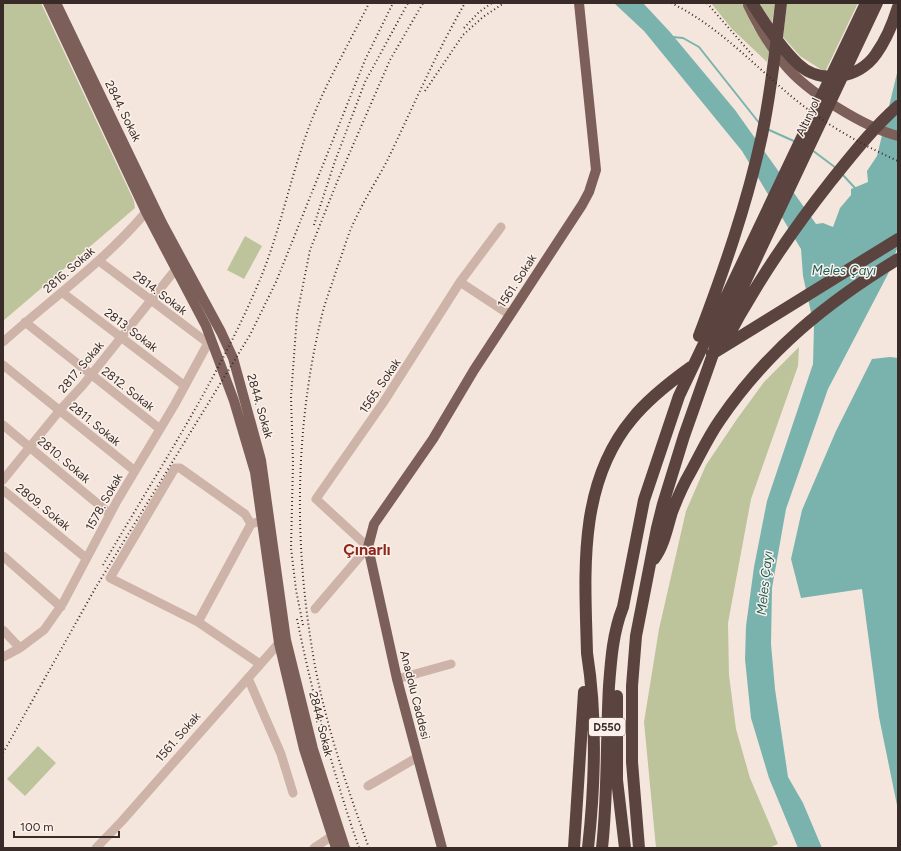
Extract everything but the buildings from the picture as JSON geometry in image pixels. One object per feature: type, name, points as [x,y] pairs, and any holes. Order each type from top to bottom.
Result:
[{"type":"highway","points":[[752,3],[798,65],[813,75],[823,77],[837,77],[854,72],[866,65],[876,55],[884,41],[897,10]]},
{"type":"highway","points":[[625,848],[619,804],[616,749],[616,710],[623,607],[644,500],[686,372],[732,246],[762,134],[781,3]]},
{"type":"highway","name":"Altınyol","points":[[758,241],[866,3]]},
{"type":"highway","name":"Altınyol","points":[[758,241],[877,3]]},
{"type":"highway","points":[[702,384],[757,287],[817,198],[869,135],[898,106]]},
{"type":"highway","points":[[588,848],[593,787],[593,742],[588,653],[586,557],[589,519],[598,480],[619,437],[631,420],[670,382],[698,362],[898,239]]},
{"type":"highway","points":[[679,396],[758,241]]},
{"type":"highway","points":[[639,848],[632,762],[632,686],[636,636],[657,528],[671,475],[702,384],[719,337],[758,241]]},
{"type":"highway","points":[[650,565],[660,551],[673,510],[688,476],[727,411],[776,352],[830,304],[856,285],[898,259]]},
{"type":"highway","name":"D550","points":[[602,848],[605,810],[607,717],[611,662],[618,620],[623,607]]},
{"type":"highway","points":[[574,848],[585,666],[588,653]]},
{"type":"highway","points":[[635,807],[644,848]]},
{"type":"main road","name":"2844. Sokak","points":[[48,3],[146,212],[213,341],[234,401],[255,472],[261,521],[282,642],[304,749],[336,848]]},
{"type":"main road","name":"2844. Sokak","points":[[56,3],[162,223],[221,332],[233,358],[261,460],[282,642],[345,848]]},
{"type":"main road","name":"1561. Sokak","points":[[368,547],[374,524],[433,439],[474,370],[582,205],[594,180],[596,170],[579,3]]},
{"type":"main road","points":[[747,3],[766,38],[784,65],[800,82],[862,122],[881,131],[898,136]]},
{"type":"main road","name":"Anadolu Caddesi","points":[[368,547],[397,679],[442,848]]},
{"type":"street","name":"2816. Sokak","points":[[3,342],[25,322],[63,293],[99,261],[133,228],[146,212]]},
{"type":"street","name":"1565. Sokak","points":[[368,547],[316,499],[404,371],[460,282],[501,227]]},
{"type":"street","name":"2814. Sokak","points":[[99,261],[151,302],[208,343]]},
{"type":"street","name":"2817. Sokak","points":[[3,480],[60,410],[92,375],[176,269]]},
{"type":"street","points":[[460,282],[510,314]]},
{"type":"street","name":"2813. Sokak","points":[[63,293],[185,386]]},
{"type":"street","name":"2812. Sokak","points":[[25,322],[160,429]]},
{"type":"street","name":"1578. Sokak","points":[[3,657],[20,648],[44,630],[60,607],[110,514],[185,386],[208,343]]},
{"type":"street","name":"2811. Sokak","points":[[3,365],[135,472]]},
{"type":"street","name":"2810. Sokak","points":[[3,425],[110,514]]},
{"type":"street","points":[[251,524],[245,514],[180,468],[175,468],[110,578],[198,622],[260,664]]},
{"type":"street","name":"2809. Sokak","points":[[3,490],[86,558]]},
{"type":"street","points":[[198,622],[251,524],[261,521]]},
{"type":"street","points":[[315,609],[368,547]]},
{"type":"street","points":[[3,556],[60,607]]},
{"type":"street","points":[[3,630],[20,648]]},
{"type":"street","name":"1561. Sokak","points":[[96,848],[260,664],[282,642]]},
{"type":"street","points":[[397,679],[451,664]]},
{"type":"street","points":[[248,678],[281,754],[293,793]]},
{"type":"street","points":[[368,786],[418,757]]},
{"type":"street","points":[[314,848],[332,836]]},
{"type":"green space","points":[[3,3],[41,3],[134,201],[135,208],[3,321]]},
{"type":"green space","points":[[711,3],[742,3],[753,27],[770,49],[767,62],[732,29]]},
{"type":"green space","points":[[757,3],[775,3],[772,23]]},
{"type":"green space","points":[[787,3],[858,3],[825,72],[800,56],[783,37]]},
{"type":"green space","points":[[245,236],[262,246],[244,279],[227,270]]},
{"type":"green space","points":[[799,347],[798,366],[751,499],[728,623],[729,675],[736,729],[750,778],[778,844],[769,848],[656,848],[644,722],[659,629],[686,511],[706,465],[737,419],[764,382]]},
{"type":"green space","points":[[38,746],[56,763],[25,796],[7,779]]},
{"type":"water","name":"Meles Çayı","points":[[614,3],[643,3],[670,32],[735,110],[816,224],[823,223],[833,227],[840,208],[851,195],[851,189],[868,182],[867,171],[877,156],[898,69],[898,246],[888,274],[828,389],[786,509],[772,588],[771,644],[775,689],[788,777],[803,803],[822,848],[798,848],[769,778],[751,718],[745,659],[746,626],[754,567],[767,501],[813,364],[814,326],[803,276],[801,249],[742,151],[644,31]]},
{"type":"water","points":[[890,357],[898,358],[898,810],[879,717],[862,589],[801,598],[791,559],[802,510],[836,431],[872,359]]},
{"type":"waterway","points":[[673,37],[683,38],[699,47],[760,124]]},
{"type":"waterway","points":[[767,129],[796,142]]},
{"type":"waterway","points":[[812,150],[836,168]]},
{"type":"waterway","points":[[842,174],[855,188]]},
{"type":"railway","points":[[103,565],[186,426],[242,319],[259,282],[273,244],[302,146],[315,111],[369,3]]},
{"type":"railway","points":[[3,753],[96,587],[250,335],[276,282],[365,60],[393,3]]},
{"type":"railway","points":[[314,225],[335,161],[365,82],[408,3]]},
{"type":"railway","points":[[303,625],[296,590],[291,548],[293,463],[291,397],[297,315],[310,250],[337,182],[390,60],[423,3]]},
{"type":"railway","points":[[369,848],[351,798],[327,720],[315,668],[311,642],[302,561],[300,520],[302,439],[306,399],[323,312],[349,233],[388,159],[444,41],[465,3]]},
{"type":"railway","points":[[464,28],[479,12],[492,3]]},
{"type":"railway","points":[[425,91],[463,35],[483,17],[504,3]]},
{"type":"railway","points":[[671,3],[704,22],[803,106],[856,140],[898,161]]},
{"type":"railway","points":[[707,3],[754,57]]},
{"type":"railway","points":[[297,619],[324,735],[359,848]]},
{"type":"district","name":"Çınarlı","points":[[367,549]]}]
